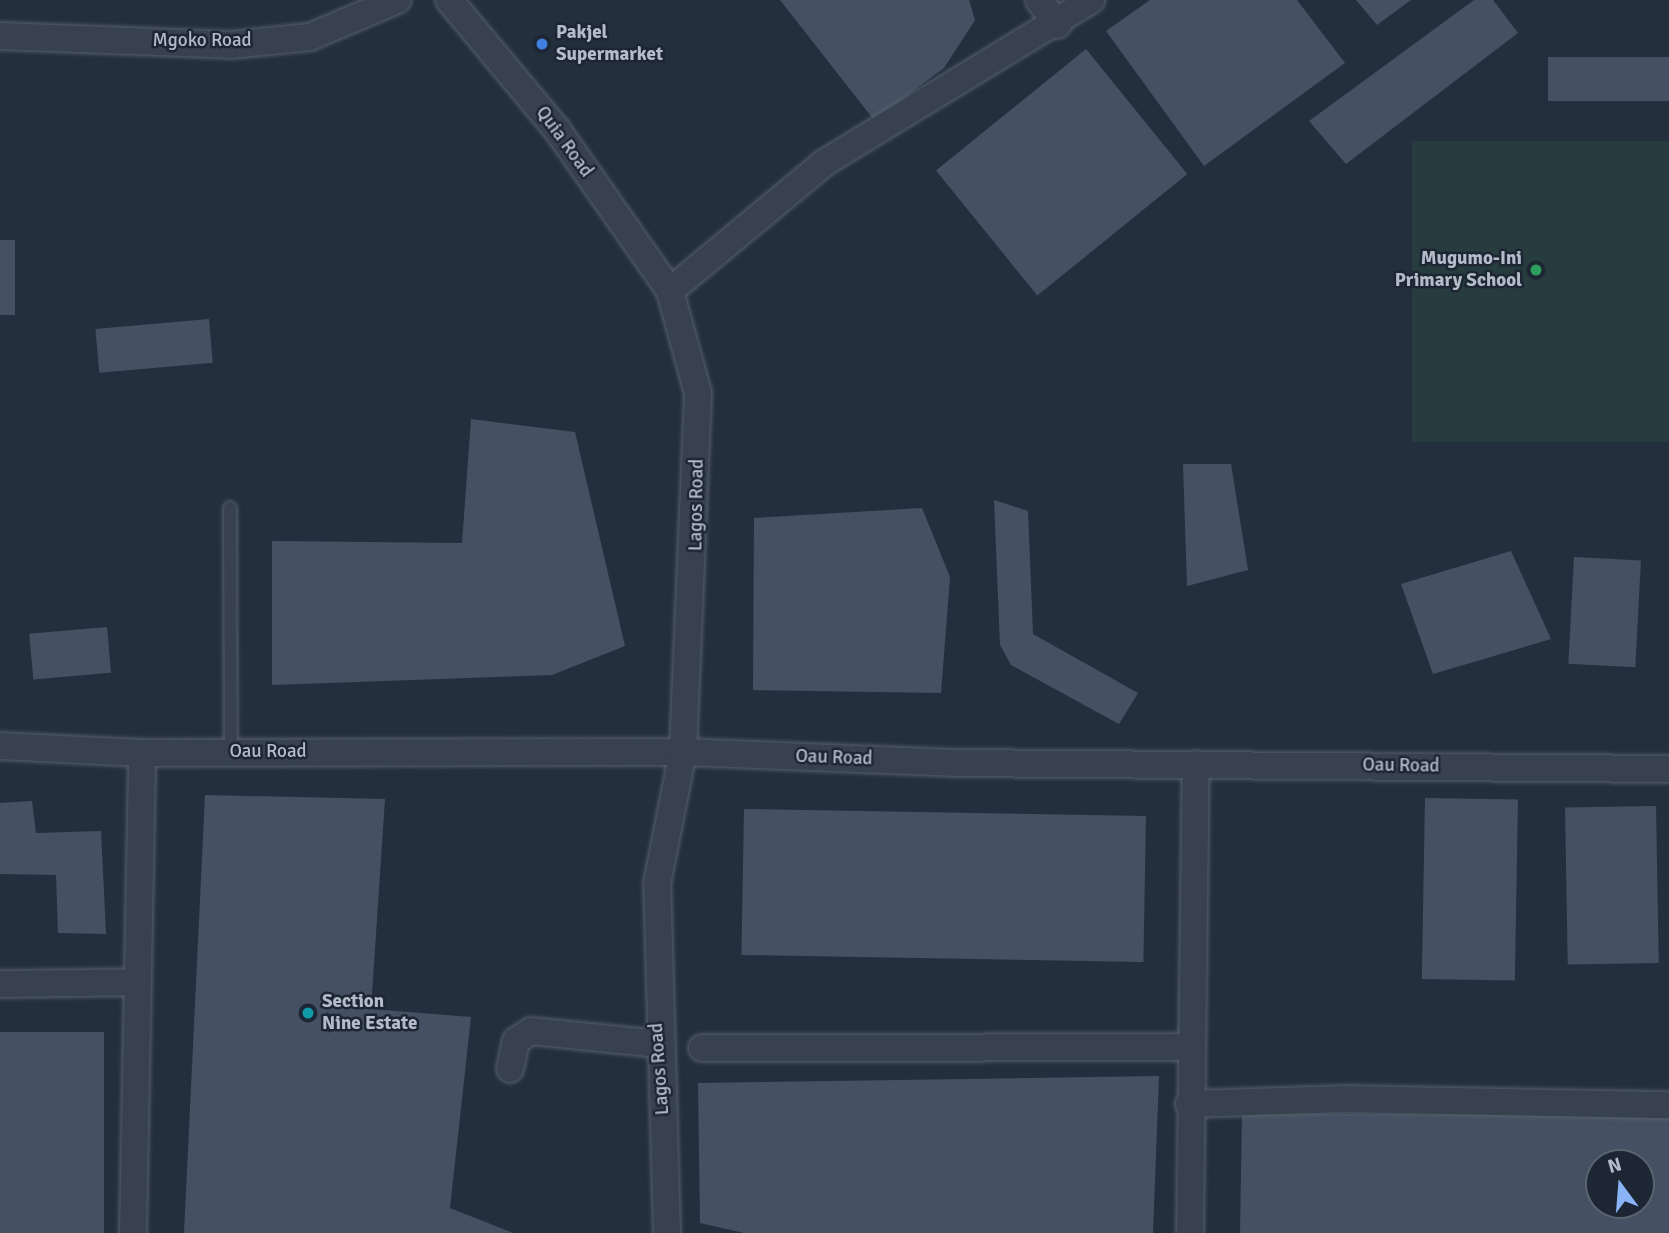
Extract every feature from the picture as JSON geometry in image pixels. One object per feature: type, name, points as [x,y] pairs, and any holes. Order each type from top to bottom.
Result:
[{"type":"street","name":"Mgoko Road","points":[[0,36],[231,45],[310,37],[397,0]]},
{"type":"street","name":"Quia Road","points":[[449,0],[558,131],[670,290]]},
{"type":"street","points":[[1039,0],[1058,25]]},
{"type":"street","points":[[670,290],[824,163],[1058,25],[1091,0]]},
{"type":"street","name":"Lagos Road","points":[[667,1233],[659,1044],[657,884],[683,752],[698,522],[698,393],[670,290]]},
{"type":"street","name":"Oau Road","points":[[0,746],[142,753],[683,752],[954,763],[1669,769]]},
{"type":"street","points":[[133,1233],[142,753]]},
{"type":"street","points":[[1190,1233],[1189,1104],[1196,764]]},
{"type":"street","points":[[0,984],[138,982]]},
{"type":"street","points":[[510,1069],[516,1041],[531,1031],[659,1044]]},
{"type":"street","points":[[702,1048],[1190,1047]]},
{"type":"street","points":[[1189,1104],[1346,1099],[1669,1105]]},
{"type":"lane","points":[[230,508],[231,752]]},
{"type":"green space","name":"Mugumo-Ini Primary School","points":[[1412,141],[1669,141],[1669,442],[1412,442]]},
{"type":"building","points":[[780,0],[969,0],[975,20],[944,68],[874,120]]},
{"type":"building","points":[[1150,0],[1297,0],[1345,63],[1204,166],[1106,31]]},
{"type":"building","points":[[1356,0],[1411,0],[1377,25]]},
{"type":"building","points":[[1474,0],[1493,0],[1518,33],[1346,164],[1309,121]]},
{"type":"building","points":[[1086,49],[1187,174],[1037,296],[936,170]]},
{"type":"building","points":[[1548,57],[1669,57],[1669,101],[1548,101]]},
{"type":"building","points":[[0,240],[15,240],[15,315],[0,315]]},
{"type":"building","points":[[209,319],[213,363],[99,373],[95,329]]},
{"type":"building","points":[[471,419],[575,432],[625,646],[552,675],[272,685],[272,541],[462,543]]},
{"type":"building","points":[[1183,464],[1231,464],[1248,570],[1187,586]]},
{"type":"building","points":[[994,500],[1028,511],[1033,634],[1138,693],[1119,724],[1011,665],[1000,645]]},
{"type":"building","points":[[922,508],[950,577],[941,693],[753,690],[754,518]]},
{"type":"building","points":[[1511,551],[1551,639],[1433,674],[1401,584]]},
{"type":"building","points":[[1574,557],[1641,561],[1635,667],[1568,664]]},
{"type":"building","points":[[107,627],[111,673],[33,680],[29,634]]},
{"type":"building","name":"Section Nine Estate","points":[[205,795],[385,799],[371,1009],[471,1017],[450,1208],[513,1233],[184,1233]]},
{"type":"building","points":[[1425,798],[1518,800],[1515,981],[1422,979]]},
{"type":"building","points":[[32,801],[36,833],[101,831],[106,934],[58,933],[56,875],[0,874],[0,803]]},
{"type":"building","points":[[1656,806],[1659,963],[1568,965],[1565,808]]},
{"type":"building","points":[[744,809],[1146,816],[1143,962],[741,955]]},
{"type":"building","points":[[0,1032],[104,1032],[104,1233],[0,1233]]},
{"type":"building","points":[[1159,1076],[1153,1233],[744,1233],[700,1223],[698,1083]]},
{"type":"building","points":[[1242,1113],[1669,1116],[1669,1233],[1240,1233]]},
{"type":"place","name":"Pakjel Supermarket","points":[[542,44]]},
{"type":"place","name":"Mugumo-Ini Primary School","points":[[1536,270]]},
{"type":"place","name":"Section Nine Estate","points":[[308,1013]]}]
